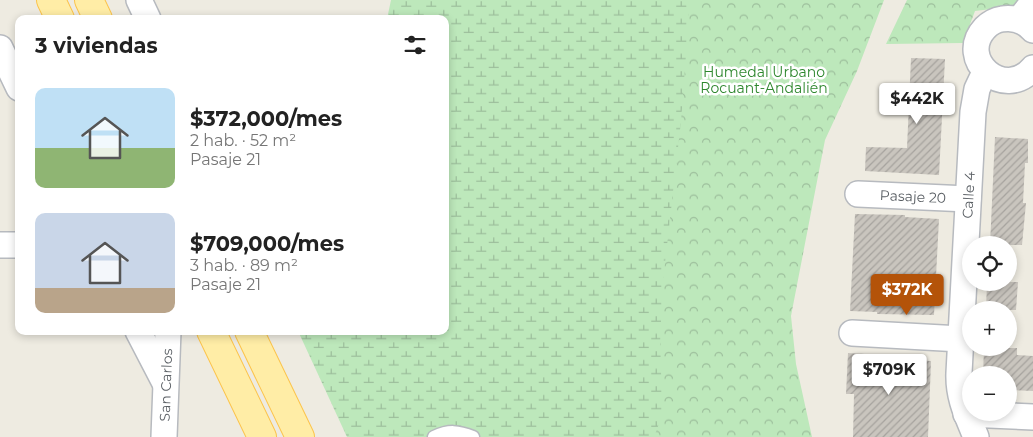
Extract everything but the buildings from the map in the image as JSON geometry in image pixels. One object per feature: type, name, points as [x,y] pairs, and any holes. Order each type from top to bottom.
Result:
[{"type":"main road","points":[[51,0],[58,15]]},
{"type":"main road","points":[[213,335],[262,437]]},
{"type":"main road","points":[[251,335],[300,437]]},
{"type":"street","points":[[139,0],[146,15]]},
{"type":"street","points":[[1028,17],[999,19],[992,22],[982,31],[978,38],[976,52],[986,72],[997,79],[1010,81],[1023,77],[1033,68]]},
{"type":"street","points":[[15,45],[0,47],[15,79]]},
{"type":"street","name":"Calle 4","points":[[962,397],[959,384],[974,101],[986,72]]},
{"type":"street","name":"Pasaje 20","points":[[858,194],[968,199]]},
{"type":"street","points":[[0,245],[15,245]]},
{"type":"street","points":[[852,332],[961,339]]},
{"type":"street","points":[[140,335],[165,383]]},
{"type":"street","name":"San Carlos","points":[[164,437],[168,335]]},
{"type":"street","points":[[1017,417],[1033,418]]},
{"type":"street","name":"Calle 4","points":[[969,421],[976,437]]},
{"type":"lane","points":[[434,437],[459,431],[473,437]]},
{"type":"green space","points":[[391,0],[862,0],[764,305],[789,437],[347,437],[300,335],[449,335],[449,15],[388,15]]},
{"type":"green space","name":"Humedal Urbano Rocuant-Andalién","points":[[690,0],[884,0],[857,71],[825,140],[791,316],[796,364],[812,437],[654,437],[663,413],[660,343],[663,281],[681,121]]},
{"type":"green space","points":[[907,0],[1033,0],[1033,9],[1008,7],[975,11],[963,43],[886,44]]}]
